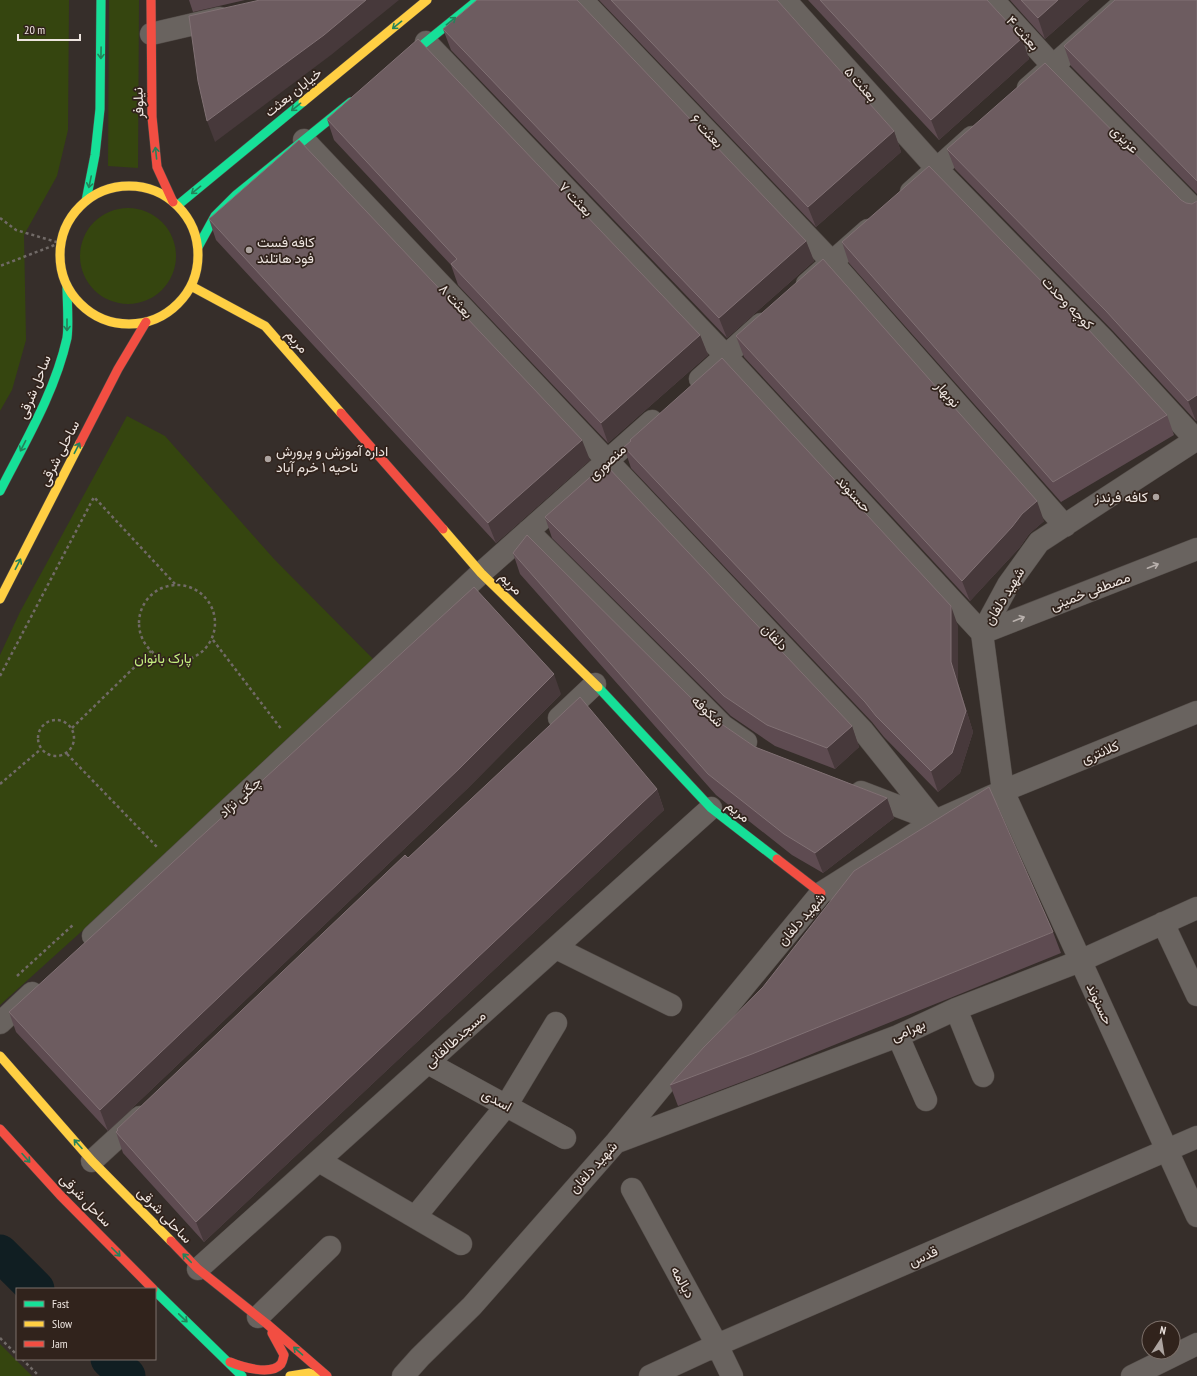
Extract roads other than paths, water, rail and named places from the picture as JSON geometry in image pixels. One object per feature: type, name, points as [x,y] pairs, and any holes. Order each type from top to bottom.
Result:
[{"type":"main road","points":[[86,201],[95,155],[100,109],[101,0]]},
{"type":"main road","name":"نیلوفر","points":[[151,0],[152,117],[157,167],[176,203]]},
{"type":"main road","name":"خیابان بعثت","points":[[176,203],[427,0]]},
{"type":"main road","points":[[395,67],[478,0]]},
{"type":"main road","points":[[198,248],[215,216],[236,195],[359,96]]},
{"type":"main road","points":[[118,186],[140,186],[160,193],[176,203],[188,218],[195,232],[198,248],[198,267],[191,286],[180,302],[165,315],[146,322],[123,324],[100,318],[81,305],[67,286],[60,265],[60,243],[68,221],[80,205],[98,192],[118,186]]},
{"type":"main road","name":"ساحل شرقی","points":[[0,491],[37,418],[58,370],[67,336],[67,286]]},
{"type":"main road","name":"مریم","points":[[191,286],[265,326],[481,573],[595,684],[711,808],[821,893]]},
{"type":"main road","name":"ساحلی شرقی","points":[[0,599],[118,369],[146,322]]},
{"type":"main road","name":"ساحلی شرقی","points":[[0,1056],[92,1161],[198,1269],[263,1321],[327,1376]]},
{"type":"main road","name":"ساحل شرقی","points":[[0,1129],[60,1195],[152,1288]]},
{"type":"main road","name":"ساحل شرقی","points":[[156,1292],[242,1376]]},
{"type":"main road","points":[[227,1361],[248,1371],[267,1373],[279,1367],[284,1355],[263,1321]]},
{"type":"main road","points":[[290,1376],[309,1373],[318,1376]]},
{"type":"street","name":"بعثت ۶","points":[[582,0],[832,262]]},
{"type":"street","name":"بعثت ۵","points":[[784,0],[937,169]]},
{"type":"street","name":"بعثت ۴","points":[[993,0],[1053,66]]},
{"type":"street","points":[[1012,102],[1128,0]]},
{"type":"street","points":[[151,34],[235,14]]},
{"type":"street","name":"بعثت ۷","points":[[426,42],[726,356]]},
{"type":"street","name":"عزیزی","points":[[1053,66],[1197,212]]},
{"type":"street","points":[[684,393],[989,123]]},
{"type":"street","name":"بعثت ۸","points":[[304,140],[608,461]]},
{"type":"street","name":"کوچه وحدت","points":[[937,169],[1104,340],[1197,439]]},
{"type":"street","name":"نوبهار","points":[[832,262],[1064,526]]},
{"type":"street","name":"حسنوند","points":[[726,356],[982,633]]},
{"type":"street","name":"منصوری","points":[[481,573],[667,408]]},
{"type":"street","name":"شهید دلفان","points":[[403,1376],[418,1367],[616,1142],[821,893],[935,820],[1003,791],[982,633],[1008,585],[1039,542],[1197,439]]},
{"type":"street","name":"دلفان","points":[[608,461],[863,731],[935,820]]},
{"type":"street","name":"شکوفه","points":[[528,531],[723,726],[762,752]]},
{"type":"street","name":"مصطفی خمینی","points":[[982,633],[1197,549]]},
{"type":"street","name":"چگنی نژاد","points":[[81,947],[481,573]]},
{"type":"street","points":[[543,733],[595,684]]},
{"type":"street","name":"کلانتری","points":[[1003,791],[1197,712]]},
{"type":"street","points":[[841,784],[935,820]]},
{"type":"street","name":"حسنوند","points":[[1003,791],[1197,1216]]},
{"type":"street","name":"مسجدطالقانی","points":[[198,1269],[711,808]]},
{"type":"street","name":"بهرامی","points":[[616,1142],[898,1036],[956,1009],[1080,961],[1197,908]]},
{"type":"street","points":[[1163,923],[1197,995]]},
{"type":"street","points":[[556,948],[671,1005]]},
{"type":"street","points":[[0,1023],[46,979]]},
{"type":"street","points":[[956,1009],[983,1076]]},
{"type":"street","points":[[415,1216],[506,1106],[556,1023]]},
{"type":"street","points":[[898,1036],[926,1100]]},
{"type":"street","name":"اسدی","points":[[428,1063],[565,1138]]},
{"type":"street","points":[[92,1161],[156,1101]]},
{"type":"street","name":"قدس","points":[[650,1376],[717,1345],[1166,1149],[1197,1137]]},
{"type":"street","points":[[319,1161],[415,1216],[460,1244]]},
{"type":"street","name":"دیالمه","points":[[632,1189],[717,1345],[732,1376]]},
{"type":"street","points":[[263,1321],[330,1247]]},
{"type":"street","points":[[1132,1376],[1197,1344]]},
{"type":"waterway","points":[[0,1253],[35,1288]]},
{"type":"waterway","points":[[110,1360],[127,1376]]},
{"type":"place","name":"کافه فست فود هاتلند","points":[[249,250]]},
{"type":"place","name":"اداره آموزش و پرورش ناحیه ۱ خرم آباد","points":[[268,459]]},
{"type":"place","name":"کافه فرندز","points":[[1156,497]]},
{"type":"park label","name":"پارک بانوان","points":[[163,658]]}]
